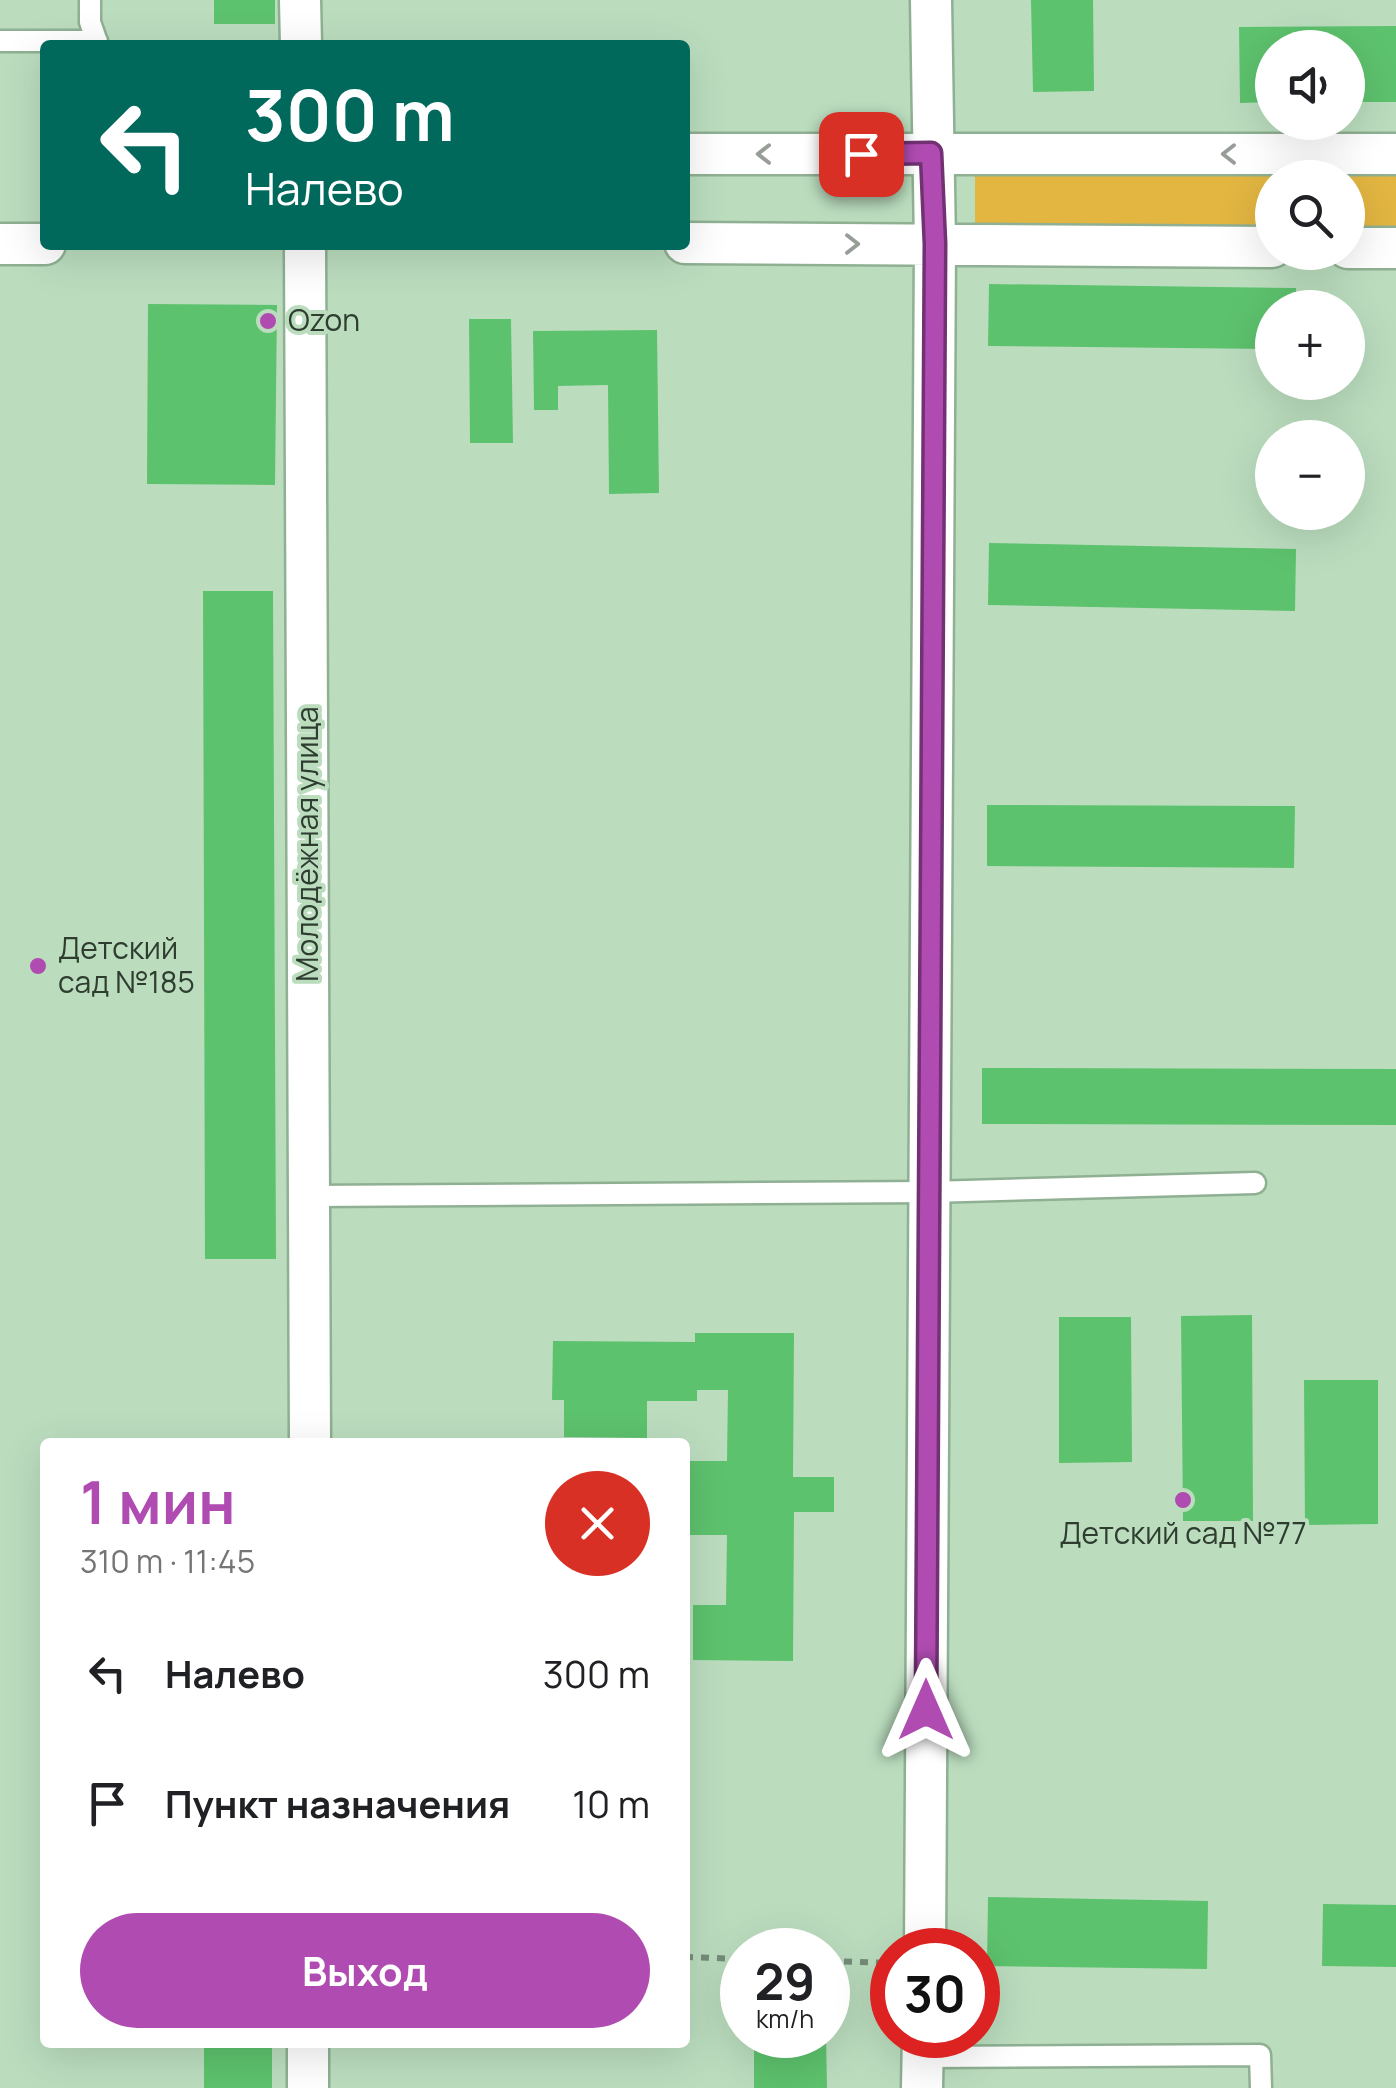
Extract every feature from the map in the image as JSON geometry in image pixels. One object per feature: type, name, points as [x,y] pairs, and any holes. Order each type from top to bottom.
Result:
[{"type":"street","points":[[300,0],[300,40]]},
{"type":"street","points":[[925,1928],[935,244],[931,0]]},
{"type":"street","points":[[690,154],[1396,154]]},
{"type":"street","points":[[690,243],[1255,247]]},
{"type":"street","points":[[0,244],[40,244]]},
{"type":"street","points":[[1365,248],[1396,248]]},
{"type":"street","name":"Молодёжная улица","points":[[305,250],[310,1438]]},
{"type":"street","points":[[308,2048],[308,2088]]},
{"type":"lane","points":[[90,0],[90,22],[96,40]]},
{"type":"lane","points":[[0,41],[40,42]]},
{"type":"lane","points":[[310,1196],[930,1192],[1255,1183]]},
{"type":"lane","points":[[922,2060],[1260,2055],[1260,2088]]},
{"type":"path","points":[[690,1957],[720,1958]]},
{"type":"shaded area","points":[[975,159],[1255,167],[1255,234],[975,235]]},
{"type":"shaded area","points":[[1365,170],[1396,171],[1396,234],[1365,234]]},
{"type":"building","points":[[214,0],[275,0],[275,24],[214,24]]},
{"type":"building","points":[[1031,0],[1093,0],[1094,91],[1033,92]]},
{"type":"building","points":[[1396,26],[1396,102],[1365,102],[1365,30],[1255,30],[1255,103],[1240,103],[1239,27]]},
{"type":"building","points":[[989,284],[1296,288],[1255,290],[1255,349],[988,346]]},
{"type":"building","points":[[148,304],[277,305],[275,485],[147,484]]},
{"type":"building","points":[[469,319],[511,319],[513,443],[470,443]]},
{"type":"building","points":[[657,330],[659,493],[609,494],[608,385],[558,386],[558,410],[534,410],[533,331]]},
{"type":"building","points":[[989,543],[1296,549],[1295,611],[988,605]]},
{"type":"building","points":[[203,591],[273,591],[276,1259],[205,1259]]},
{"type":"building","points":[[987,805],[1295,806],[1294,868],[987,866]]},
{"type":"building","points":[[982,1068],[1396,1069],[1396,1125],[982,1124]]},
{"type":"building","points":[[1252,1315],[1253,1521],[1183,1521],[1181,1316]]},
{"type":"building","points":[[1059,1317],[1131,1317],[1132,1462],[1059,1463]]},
{"type":"building","points":[[695,1333],[794,1333],[793,1477],[834,1477],[834,1512],[794,1512],[793,1661],[693,1660],[693,1605],[726,1605],[727,1535],[690,1535],[690,1461],[727,1461],[728,1390],[697,1390],[697,1401],[647,1401],[647,1438],[564,1437],[564,1400],[552,1400],[553,1341],[695,1342]]},
{"type":"building","points":[[1304,1380],[1378,1380],[1378,1524],[1305,1525]]},
{"type":"building","points":[[988,1897],[1208,1901],[1207,1969],[1000,1966],[1000,1928],[988,1928]]},
{"type":"building","points":[[1323,1904],[1396,1905],[1396,1967],[1322,1966]]},
{"type":"building","points":[[204,2048],[272,2048],[272,2088],[204,2088]]},
{"type":"building","points":[[754,2058],[826,2058],[827,2088],[754,2088]]},
{"type":"place","name":"Ozon","points":[[268,321]]},
{"type":"place","name":"Детский сад №185","points":[[38,966]]},
{"type":"place","name":"Детский сад №77","points":[[1183,1500]]},
{"type":"route","points":[[861,154],[931,153],[935,244],[926,1710]]}]
